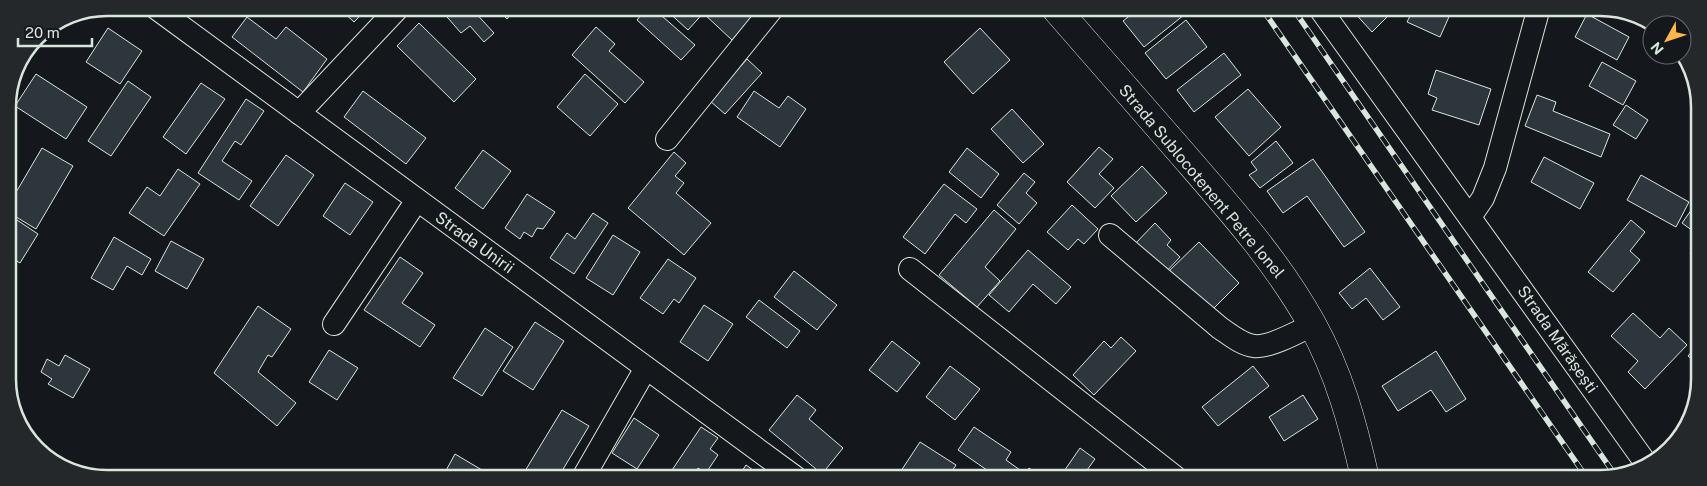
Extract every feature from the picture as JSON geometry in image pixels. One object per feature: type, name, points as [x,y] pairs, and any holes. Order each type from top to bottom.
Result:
[{"type":"main road","name":"Strada Sublocotenent Petre Ionel","points":[[1062,16],[1252,235],[1289,286],[1312,325],[1339,382],[1354,428],[1363,470]]},
{"type":"street","name":"Strada Unirii","points":[[167,16],[785,470]]},
{"type":"street","points":[[299,113],[390,16]]},
{"type":"street","points":[[667,139],[766,16]]},
{"type":"street","name":"Strada Mărășești","points":[[1325,16],[1642,458]]},
{"type":"street","points":[[1470,217],[1483,198],[1495,168],[1537,16]]},
{"type":"street","points":[[334,324],[417,200]]},
{"type":"street","points":[[1110,235],[1220,328],[1237,339],[1254,346],[1276,342],[1312,325]]},
{"type":"street","points":[[910,269],[1166,470]]},
{"type":"street","points":[[587,470],[646,368]]},
{"type":"building","points":[[348,16],[360,16],[354,22]]},
{"type":"building","points":[[446,16],[478,16],[494,33],[484,42],[470,26],[461,33]]},
{"type":"building","points":[[640,16],[662,16],[695,45],[681,60],[637,20]]},
{"type":"building","points":[[673,16],[701,16],[688,30]]},
{"type":"building","points":[[706,16],[752,16],[732,40]]},
{"type":"building","points":[[1129,16],[1183,16],[1144,47],[1123,21]]},
{"type":"building","points":[[1357,16],[1388,16],[1372,32]]},
{"type":"building","points":[[1410,16],[1449,16],[1440,37],[1407,22]]},
{"type":"building","points":[[1586,16],[1591,16],[1629,37],[1617,60],[1575,37]]},
{"type":"building","points":[[247,17],[276,39],[286,27],[327,59],[303,92],[232,37]]},
{"type":"building","points":[[1186,20],[1207,47],[1166,79],[1145,53]]},
{"type":"building","points":[[419,23],[476,79],[454,102],[397,46]]},
{"type":"building","points":[[596,27],[615,44],[609,51],[644,82],[625,103],[572,55]]},
{"type":"building","points":[[108,28],[142,51],[120,84],[86,62]]},
{"type":"building","points":[[980,28],[1010,60],[973,94],[944,62]]},
{"type":"building","points":[[1224,53],[1241,75],[1194,112],[1177,90]]},
{"type":"building","points":[[747,59],[762,73],[725,114],[710,101]]},
{"type":"building","points":[[1602,62],[1636,81],[1623,105],[1589,86]]},
{"type":"building","points":[[1436,70],[1491,89],[1479,125],[1432,110],[1437,98],[1428,94]]},
{"type":"building","points":[[36,74],[87,107],[66,139],[16,107]]},
{"type":"building","points":[[585,74],[618,104],[590,136],[557,107]]},
{"type":"building","points":[[128,81],[151,97],[111,156],[88,141]]},
{"type":"building","points":[[201,83],[225,99],[186,154],[163,137]]},
{"type":"building","points":[[1248,89],[1281,127],[1249,156],[1215,117]]},
{"type":"building","points":[[363,91],[426,138],[406,164],[344,117]]},
{"type":"building","points":[[754,91],[779,108],[788,96],[806,109],[780,147],[737,117]]},
{"type":"building","points":[[1537,95],[1556,102],[1553,111],[1610,134],[1601,157],[1525,126]]},
{"type":"building","points":[[246,99],[264,111],[241,145],[235,141],[222,161],[252,181],[239,200],[198,173]]},
{"type":"building","points":[[1626,105],[1648,120],[1636,139],[1613,125]]},
{"type":"building","points":[[1012,109],[1044,144],[1023,163],[991,129]]},
{"type":"building","points":[[1276,141],[1293,163],[1260,188],[1249,175],[1257,170],[1251,162]]},
{"type":"building","points":[[1099,147],[1113,159],[1099,174],[1114,188],[1095,208],[1067,182]]},
{"type":"building","points":[[42,148],[73,166],[36,229],[16,217],[16,192]]},
{"type":"building","points":[[967,148],[999,174],[981,198],[949,172]]},
{"type":"building","points":[[483,150],[511,171],[483,209],[455,188]]},
{"type":"building","points":[[674,152],[686,163],[675,176],[684,183],[676,193],[711,223],[684,255],[628,208]]},
{"type":"building","points":[[286,155],[314,175],[278,226],[250,206]]},
{"type":"building","points":[[1544,157],[1594,183],[1580,209],[1531,182]]},
{"type":"building","points":[[1313,159],[1365,232],[1344,247],[1307,196],[1283,213],[1267,191]]},
{"type":"building","points":[[1142,166],[1167,193],[1136,222],[1111,196]]},
{"type":"building","points":[[178,169],[200,184],[164,236],[129,213],[147,187],[160,196]]},
{"type":"building","points":[[1024,173],[1035,182],[1026,193],[1037,203],[1019,224],[997,205]]},
{"type":"building","points":[[1641,175],[1689,202],[1676,227],[1627,200]]},
{"type":"building","points":[[345,183],[373,202],[350,235],[323,216]]},
{"type":"building","points":[[944,184],[977,209],[966,223],[955,214],[925,254],[903,237]]},
{"type":"building","points":[[527,194],[555,212],[543,229],[537,228],[532,237],[524,232],[520,239],[505,228]]},
{"type":"building","points":[[1072,205],[1098,229],[1084,244],[1078,239],[1068,250],[1047,232]]},
{"type":"building","points":[[994,210],[1016,229],[985,267],[1000,281],[977,307],[939,275]]},
{"type":"building","points":[[1691,210],[1691,230],[1682,223]]},
{"type":"building","points":[[593,213],[608,223],[574,274],[550,258],[567,233],[575,239]]},
{"type":"building","points":[[16,219],[38,234],[20,263],[16,260]]},
{"type":"building","points":[[1631,220],[1645,232],[1630,251],[1640,260],[1613,292],[1588,272]]},
{"type":"building","points":[[1155,223],[1171,240],[1167,245],[1180,257],[1164,274],[1134,245]]},
{"type":"building","points":[[613,235],[640,252],[613,295],[586,278]]},
{"type":"building","points":[[114,237],[151,259],[142,275],[127,266],[113,290],[91,278]]},
{"type":"building","points":[[171,241],[204,259],[187,289],[155,271]]},
{"type":"building","points":[[1199,242],[1239,283],[1210,312],[1169,271]]},
{"type":"building","points":[[1028,250],[1071,287],[1056,304],[1033,284],[1009,312],[989,295]]},
{"type":"building","points":[[400,257],[423,273],[402,303],[435,325],[420,347],[364,310]]},
{"type":"building","points":[[668,259],[696,278],[679,303],[674,299],[663,314],[640,298]]},
{"type":"building","points":[[1370,268],[1400,307],[1383,320],[1366,298],[1352,309],[1339,293]]},
{"type":"building","points":[[794,271],[837,305],[817,330],[774,297]]},
{"type":"building","points":[[759,300],[800,331],[787,348],[746,317]]},
{"type":"building","points":[[704,305],[733,324],[708,361],[680,342]]},
{"type":"building","points":[[258,306],[291,329],[272,357],[268,355],[258,372],[296,403],[277,426],[214,373]]},
{"type":"building","points":[[1633,313],[1660,338],[1669,328],[1687,345],[1645,389],[1628,372],[1638,361],[1611,336]]},
{"type":"building","points":[[535,322],[564,341],[533,390],[503,371]]},
{"type":"building","points":[[485,328],[513,347],[482,396],[453,378]]},
{"type":"building","points":[[1121,337],[1136,351],[1094,395],[1073,375],[1104,341],[1111,348]]},
{"type":"building","points":[[892,341],[920,363],[897,392],[869,370]]},
{"type":"building","points":[[329,350],[358,368],[337,400],[309,382]]},
{"type":"building","points":[[1436,351],[1466,399],[1446,412],[1431,390],[1398,411],[1382,386]]},
{"type":"building","points":[[65,355],[90,369],[73,398],[48,384],[52,379],[41,372],[47,359],[59,366]]},
{"type":"building","points":[[950,366],[980,389],[955,420],[926,397]]},
{"type":"building","points":[[1253,366],[1269,386],[1218,426],[1202,407]]},
{"type":"building","points":[[797,395],[816,410],[809,419],[843,448],[825,470],[817,470],[769,430]]},
{"type":"building","points":[[1303,395],[1318,419],[1284,441],[1269,417]]},
{"type":"building","points":[[562,410],[589,426],[563,470],[526,470]]},
{"type":"building","points":[[634,418],[659,435],[637,469],[612,453]]},
{"type":"building","points":[[701,427],[718,438],[710,449],[718,455],[708,470],[698,468],[696,470],[672,470]]},
{"type":"building","points":[[974,427],[1011,452],[1006,460],[1020,470],[987,470],[958,450]]},
{"type":"building","points":[[920,442],[956,465],[953,470],[902,470]]},
{"type":"building","points":[[1080,448],[1095,459],[1087,470],[1065,470]]},
{"type":"building","points":[[455,454],[482,470],[446,470]]},
{"type":"building","points":[[746,465],[753,470],[743,470]]},
{"type":"railway","points":[[1267,16],[1581,470]]},
{"type":"railway","points":[[1298,16],[1611,469]]}]
